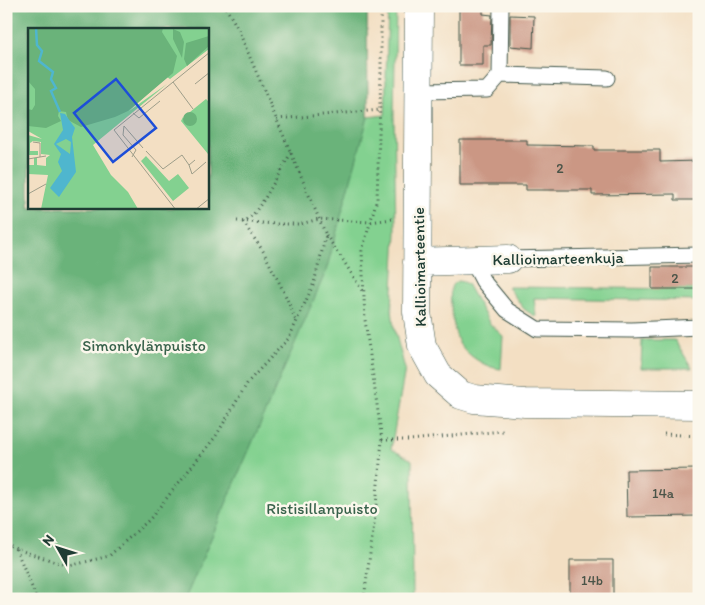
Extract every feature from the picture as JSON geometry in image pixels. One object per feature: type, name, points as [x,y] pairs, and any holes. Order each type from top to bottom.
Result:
[{"type":"street","name":"Kallioimarteentie","points":[[419,6],[417,312],[422,346],[438,375],[461,394],[474,399],[507,402],[699,405]]},
{"type":"street","name":"Kallioimarteenkuja","points":[[417,262],[508,259]]},
{"type":"lane","points":[[418,91],[487,90],[500,75],[501,6]]},
{"type":"lane","points":[[500,75],[607,78]]},
{"type":"lane","name":"Kallioimarteenkuja","points":[[508,259],[699,255]]},
{"type":"lane","points":[[472,260],[483,281],[507,310],[537,329],[632,330],[699,327]]},
{"type":"path","points":[[225,6],[237,27],[326,235],[344,260],[363,293]]},
{"type":"path","points":[[364,599],[375,516],[382,440],[365,320],[362,251],[377,199],[382,6]]},
{"type":"path","points":[[277,119],[380,110]]},
{"type":"path","points":[[243,222],[253,214],[265,198],[291,153]]},
{"type":"path","points":[[237,221],[300,224],[319,219],[370,222],[398,218]]},
{"type":"path","points":[[243,222],[262,251],[284,292],[296,321]]},
{"type":"path","points":[[6,543],[16,549],[69,566],[109,556],[150,519],[216,436],[248,382],[289,338],[314,283],[326,235]]},
{"type":"path","points":[[382,440],[410,440],[511,430]]},
{"type":"path","points":[[660,434],[699,436]]},
{"type":"path","points":[[16,549],[36,599]]},
{"type":"green space","name":"Simonkylänpuisto","points":[[6,6],[367,6],[368,117],[385,115],[388,6],[396,6],[394,114],[396,232],[392,309],[394,327],[405,369],[391,449],[412,460],[413,599],[6,599]]},
{"type":"green space","name":"Simonkylänpuisto","points":[[6,6],[367,6],[368,117],[326,271],[185,599],[6,599]]},
{"type":"green space","points":[[458,281],[467,284],[490,324],[503,336],[501,369],[489,366],[478,360],[467,352],[457,339],[451,309],[451,294],[452,286]]},
{"type":"green space","points":[[508,287],[699,289],[699,301],[534,298],[536,317],[524,309]]},
{"type":"green space","points":[[642,340],[675,340],[692,368],[641,368]]},
{"type":"building","points":[[459,6],[483,6],[483,14],[492,15],[491,45],[483,45],[483,65],[459,65]]},
{"type":"building","points":[[510,15],[534,16],[533,48],[510,46]]},
{"type":"building","points":[[460,140],[527,140],[527,145],[594,146],[594,150],[660,150],[660,162],[699,161],[699,200],[675,200],[675,194],[592,195],[592,190],[526,190],[526,185],[460,185]]},
{"type":"building","points":[[652,267],[699,267],[699,289],[652,289]]},
{"type":"building","points":[[699,469],[699,516],[627,517],[626,470]]},
{"type":"building","points":[[570,560],[613,560],[613,599],[570,599]]},
{"type":"park label","name":"Ristisillanpuisto","points":[[322,508]]}]
